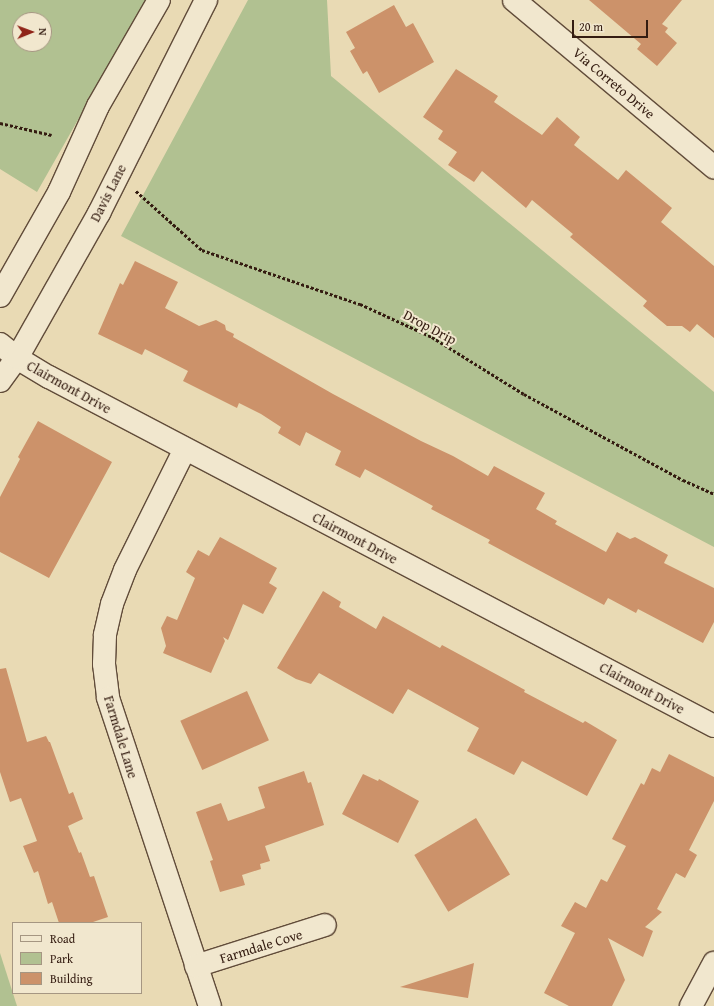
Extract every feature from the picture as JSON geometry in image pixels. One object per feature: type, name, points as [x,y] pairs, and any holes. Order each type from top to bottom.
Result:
[{"type":"street","points":[[0,296],[59,192],[98,106],[159,0]]},
{"type":"street","name":"Davis Lane","points":[[0,381],[17,358],[99,213],[206,0]]},
{"type":"street","name":"Via Correto Drive","points":[[514,0],[714,166]]},
{"type":"street","name":"Clairmont Drive","points":[[0,344],[17,358],[185,449],[714,726]]},
{"type":"street","name":"Farmdale Lane","points":[[185,449],[125,570],[112,604],[105,635],[104,664],[108,698],[210,1006]]},
{"type":"street","name":"Farmdale Cove","points":[[196,966],[326,925]]},
{"type":"street","points":[[691,1006],[714,963]]},
{"type":"path","points":[[0,123],[52,135]]},
{"type":"path","name":"Drop Drip","points":[[136,191],[202,250],[360,304],[432,337],[524,394],[683,480],[714,494]]},
{"type":"green space","points":[[0,0],[146,0],[37,192],[0,169]]},
{"type":"green space","points":[[248,0],[327,0],[331,76],[714,392],[714,547],[121,236]]},
{"type":"green space","points":[[0,953],[17,1006],[0,1006]]},
{"type":"building","points":[[589,0],[682,0],[662,24],[668,28],[665,32],[677,43],[657,66],[637,49],[641,44]]},
{"type":"building","points":[[394,5],[406,27],[413,23],[434,62],[379,93],[367,71],[363,74],[350,51],[355,48],[346,32]]},
{"type":"building","points":[[456,69],[498,96],[494,102],[542,135],[557,117],[580,137],[574,145],[618,180],[626,170],[672,208],[661,222],[714,266],[714,338],[697,324],[690,332],[682,326],[667,326],[643,306],[647,301],[570,237],[573,234],[532,200],[526,208],[482,171],[474,182],[448,165],[457,152],[438,139],[443,131],[423,117]]},
{"type":"building","points":[[135,261],[178,282],[165,308],[199,326],[216,320],[225,325],[226,330],[234,334],[233,337],[333,394],[421,441],[453,456],[488,476],[494,466],[545,493],[536,509],[557,521],[555,524],[606,552],[617,532],[630,539],[635,537],[668,555],[664,563],[714,588],[714,622],[703,643],[638,609],[636,613],[608,598],[604,605],[488,543],[490,540],[431,509],[433,506],[365,469],[360,478],[335,465],[341,451],[306,432],[300,446],[278,433],[281,427],[261,414],[239,403],[237,408],[183,381],[188,371],[145,349],[142,355],[98,334],[120,283],[123,285]]},
{"type":"building","points":[[38,421],[112,462],[49,578],[0,552],[0,497],[20,459],[18,457]]},
{"type":"building","points":[[220,537],[277,568],[269,583],[277,588],[263,614],[243,604],[228,640],[223,637],[225,641],[211,673],[163,653],[166,646],[161,628],[167,616],[177,620],[195,578],[186,572],[198,550],[209,556]]},
{"type":"building","points":[[323,591],[341,602],[339,607],[376,629],[383,616],[440,648],[442,645],[525,690],[524,692],[583,723],[585,721],[617,740],[587,796],[522,761],[514,775],[467,751],[479,728],[408,689],[393,714],[319,673],[311,684],[296,679],[277,668]]},
{"type":"building","points":[[6,668],[27,742],[46,736],[50,742],[69,794],[73,792],[83,819],[68,826],[79,853],[81,852],[90,877],[94,876],[108,917],[93,922],[59,922],[52,902],[48,904],[38,871],[34,873],[23,846],[37,841],[21,798],[10,802],[0,772],[0,669]]},
{"type":"building","points":[[247,691],[269,740],[202,770],[180,721]]},
{"type":"building","points":[[669,754],[714,777],[714,801],[689,850],[697,855],[685,878],[676,873],[657,909],[662,912],[645,927],[653,931],[643,957],[608,938],[625,980],[612,1006],[569,1006],[544,993],[575,933],[561,926],[575,902],[586,908],[601,879],[607,882],[626,846],[612,839],[641,783],[644,785],[652,768],[660,772]]},
{"type":"building","points":[[304,771],[308,783],[311,782],[324,825],[265,846],[270,861],[260,864],[261,869],[242,875],[245,885],[220,892],[210,861],[213,860],[196,812],[221,803],[228,821],[265,808],[258,787]]},
{"type":"building","points":[[363,774],[378,781],[379,779],[419,801],[398,843],[342,814]]},
{"type":"building","points":[[476,818],[510,875],[448,912],[414,855]]},
{"type":"building","points":[[474,963],[468,998],[400,987]]}]
